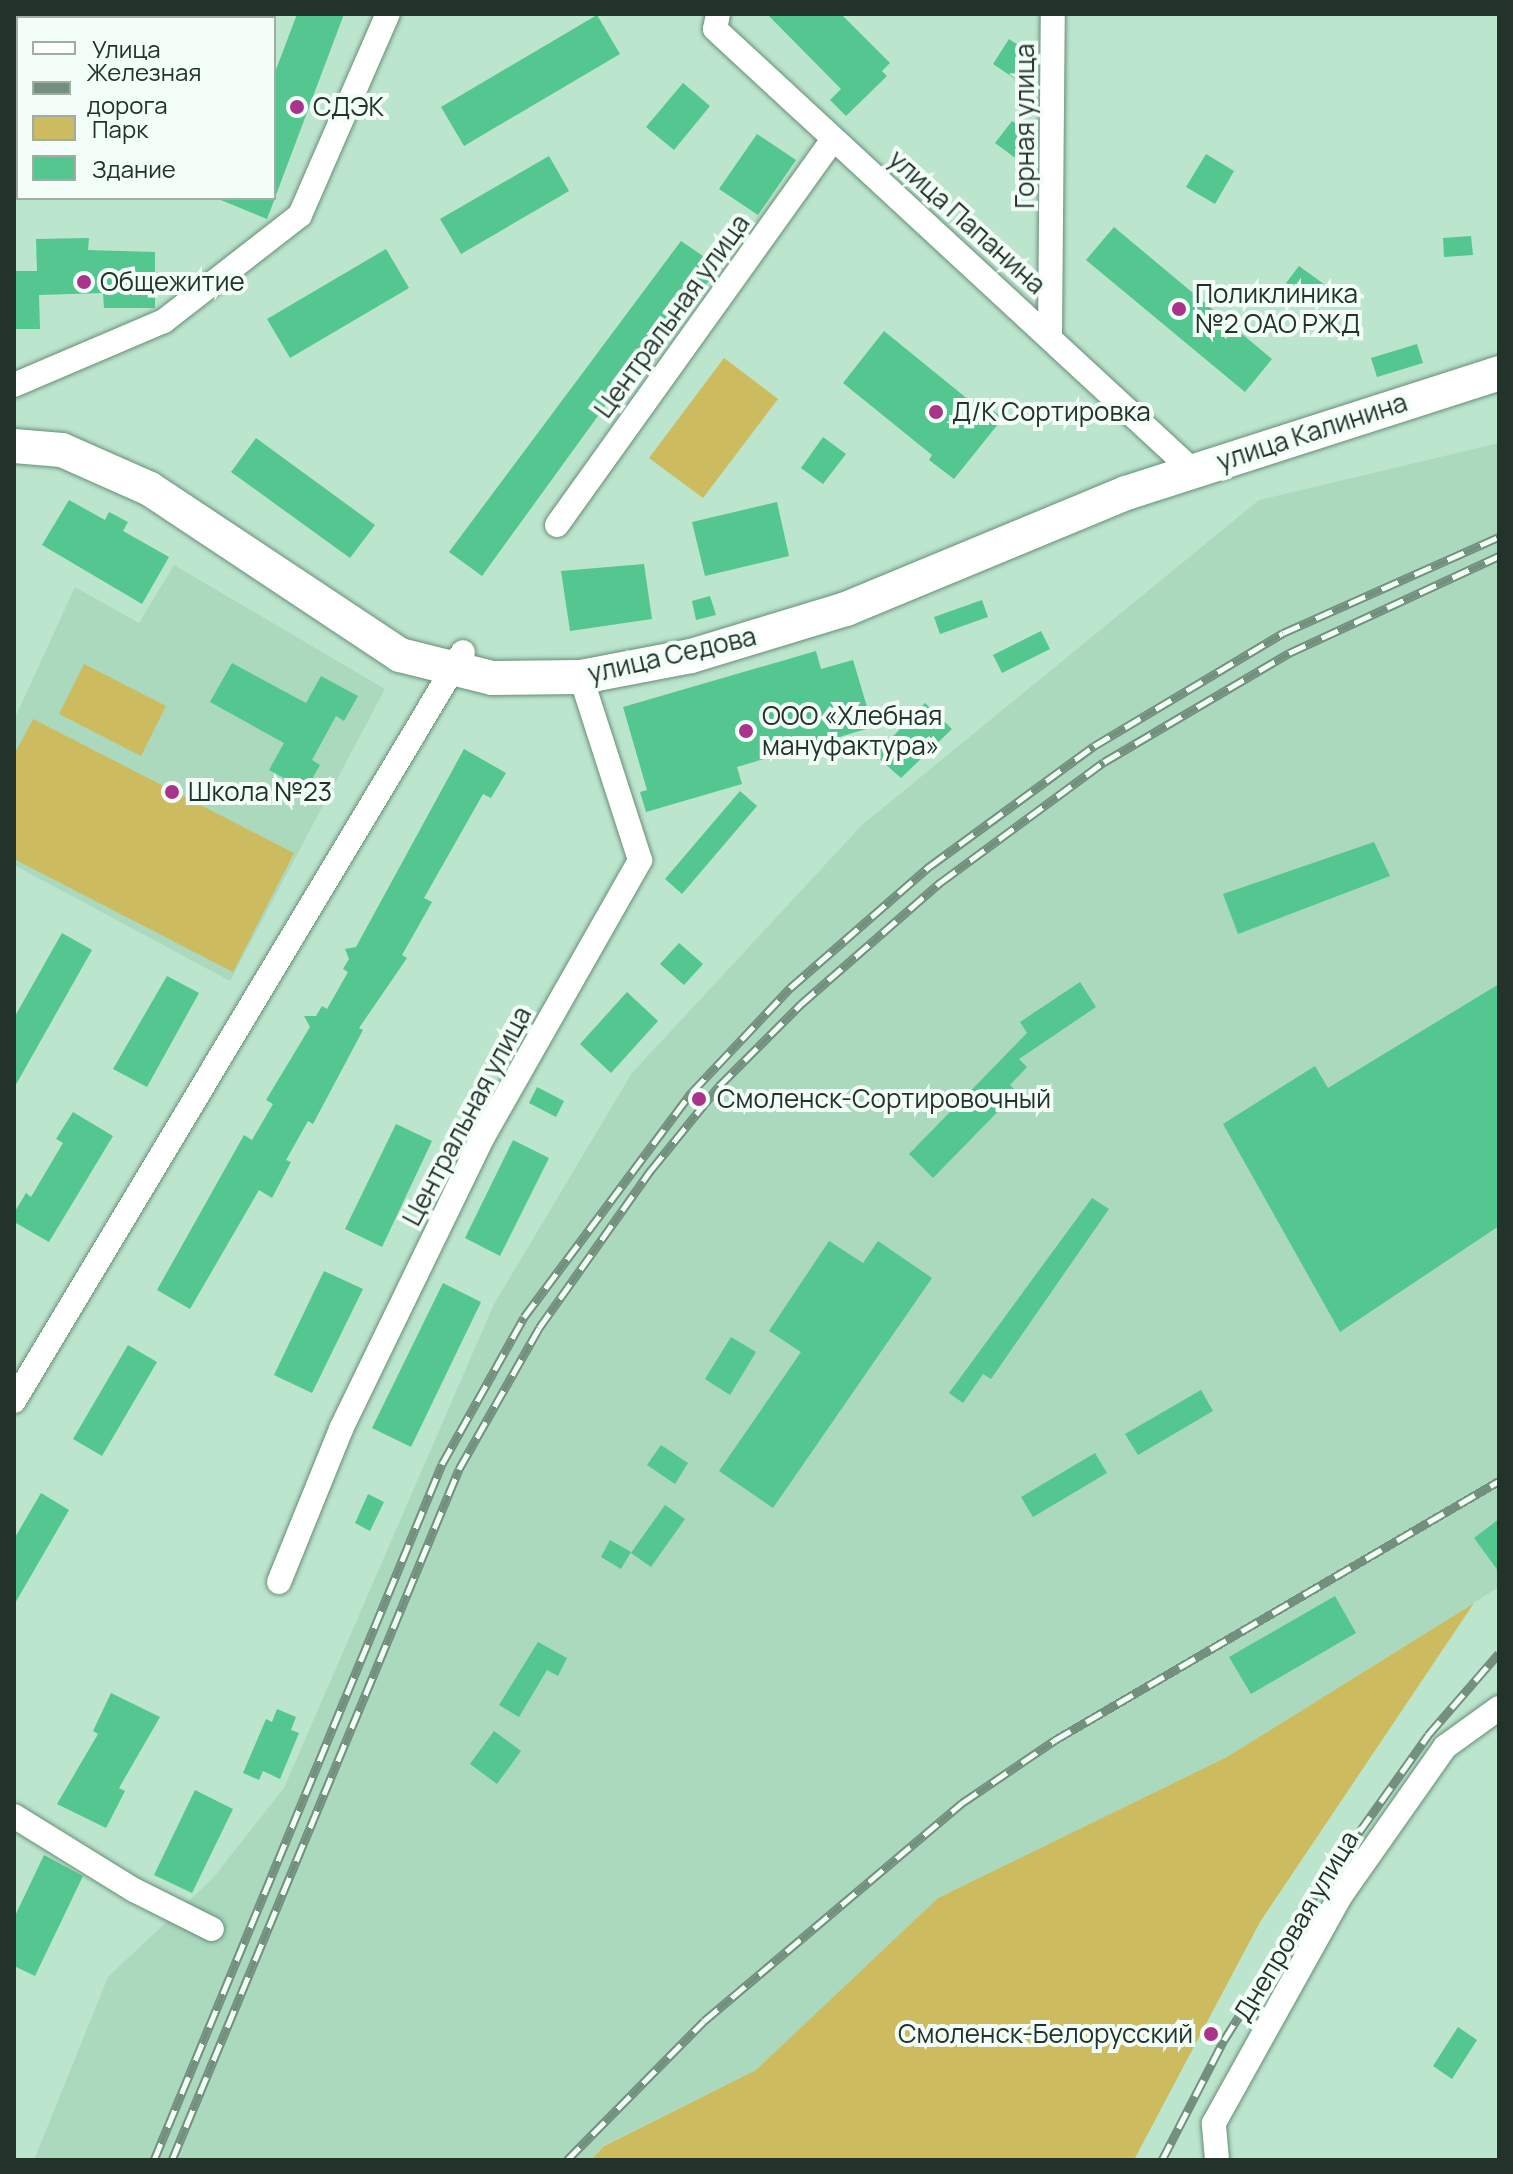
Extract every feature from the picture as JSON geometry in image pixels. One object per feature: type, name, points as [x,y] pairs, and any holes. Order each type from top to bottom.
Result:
[{"type":"street","points":[[14,385],[164,321],[300,215],[388,14]]},
{"type":"street","name":"улица Папанина","points":[[694,14],[717,22],[833,140],[1050,334],[1191,469]]},
{"type":"street","name":"Горная улица","points":[[1050,334],[1053,14]]},
{"type":"street","name":"Центральная улица","points":[[557,525],[833,140]]},
{"type":"street","name":"улица Калинина","points":[[1126,493],[1191,469],[1499,373]]},
{"type":"street","name":"улица Седова","points":[[14,446],[62,450],[150,489],[400,655],[457,660],[492,678],[581,677],[691,656],[846,609],[1126,493]]},
{"type":"street","points":[[14,1401],[457,660]]},
{"type":"street","name":"Центральная улица","points":[[279,1582],[341,1429],[484,1135],[640,860],[581,677]]},
{"type":"street","name":"Днепровая улица","points":[[1217,2160],[1214,2123],[1341,1895],[1445,1747],[1499,1708]]},
{"type":"street","points":[[14,1816],[134,1890],[212,1929]]},
{"type":"shaded area","points":[[1499,443],[1499,1587],[1227,1757],[938,1898],[756,2070],[604,2145],[591,2160],[34,2160],[108,1977],[213,1878],[284,1788],[494,1304],[632,1073],[862,825],[1259,500]]},
{"type":"shaded area","name":"Школа №23","points":[[174,565],[385,689],[230,981],[14,865],[14,720],[75,587],[139,623]]},
{"type":"green space","points":[[724,358],[778,399],[703,498],[649,458]]},
{"type":"green space","points":[[84,664],[166,706],[141,756],[59,714]]},
{"type":"green space","points":[[33,719],[294,853],[233,972],[14,859],[14,755]]},
{"type":"green space","points":[[1474,1603],[1260,1922],[1134,2160],[591,2160],[604,2146],[756,2070],[938,1898],[1227,1757]]},
{"type":"building","points":[[297,14],[344,14],[276,195],[276,70]]},
{"type":"building","points":[[767,14],[841,14],[890,63],[882,71],[887,76],[846,116],[830,100],[841,89]]},
{"type":"building","points":[[597,15],[620,54],[464,146],[441,107]]},
{"type":"building","points":[[1009,39],[1038,58],[1023,84],[993,64]]},
{"type":"building","points":[[683,83],[710,106],[674,150],[646,127]]},
{"type":"building","points":[[1012,121],[1037,139],[1037,157],[1029,168],[995,143]]},
{"type":"building","points":[[757,134],[796,160],[758,215],[719,189]]},
{"type":"building","points":[[1206,154],[1234,171],[1215,204],[1186,187]]},
{"type":"building","points":[[549,156],[569,191],[461,254],[440,219]]},
{"type":"building","points":[[221,200],[274,200],[267,219]]},
{"type":"building","name":"Поликлиника №2 ОАО РЖД","points":[[1114,227],[1272,359],[1245,392],[1086,260]]},
{"type":"building","points":[[1471,236],[1473,255],[1444,257],[1443,238]]},
{"type":"building","name":"Общежитие","points":[[89,238],[88,250],[155,252],[155,308],[104,308],[103,293],[39,295],[40,329],[14,329],[14,271],[37,271],[36,239]]},
{"type":"building","points":[[681,241],[719,267],[632,386],[624,380],[482,576],[449,552]]},
{"type":"building","points":[[386,249],[409,288],[290,358],[267,319]]},
{"type":"building","points":[[1299,266],[1328,287],[1314,305],[1286,283]]},
{"type":"building","name":"Д/К Сортировка","points":[[884,331],[975,405],[979,400],[1003,418],[954,479],[929,460],[932,455],[843,383]]},
{"type":"building","points":[[1417,344],[1423,363],[1377,377],[1371,358]]},
{"type":"building","points":[[823,437],[846,454],[823,484],[801,468]]},
{"type":"building","points":[[256,438],[375,525],[350,558],[231,472]]},
{"type":"building","points":[[69,500],[105,520],[109,512],[128,522],[123,531],[169,557],[142,604],[42,545]]},
{"type":"building","points":[[777,502],[789,556],[705,576],[692,522]]},
{"type":"building","points":[[644,564],[652,619],[570,631],[561,571]]},
{"type":"building","points":[[710,596],[716,615],[696,620],[692,601]]},
{"type":"building","points":[[982,600],[988,617],[940,634],[934,617]]},
{"type":"building","points":[[1041,631],[1050,649],[1002,673],[993,655]]},
{"type":"building","name":"ООО «Хлебная мануфактура»","points":[[816,651],[821,669],[853,660],[873,727],[737,767],[742,784],[646,812],[640,792],[647,790],[623,707]]},
{"type":"building","points":[[232,663],[306,703],[321,676],[358,696],[344,721],[336,716],[312,760],[320,765],[306,790],[269,770],[284,743],[210,702]]},
{"type":"building","points":[[925,703],[952,729],[901,778],[875,755]]},
{"type":"building","points":[[464,749],[506,773],[491,798],[483,794],[424,898],[432,902],[402,955],[407,958],[359,1028],[363,1030],[313,1124],[308,1121],[286,1160],[291,1162],[272,1198],[259,1190],[190,1309],[157,1290],[244,1135],[252,1140],[273,1104],[266,1100],[310,1027],[304,1016],[316,1016],[322,1006],[327,1009],[348,972],[343,969],[349,959],[345,949],[356,947]]},
{"type":"building","points":[[740,791],[757,806],[682,894],[665,879]]},
{"type":"building","points":[[1374,842],[1390,876],[1238,934],[1223,894]]},
{"type":"building","points":[[62,933],[92,950],[14,1088],[14,1018]]},
{"type":"building","points":[[679,943],[703,964],[684,985],[660,964]]},
{"type":"building","points":[[167,976],[199,993],[147,1087],[113,1069]]},
{"type":"building","points":[[1080,982],[1096,1007],[1019,1059],[1027,1067],[1010,1085],[1017,1092],[933,1178],[909,1154],[1027,1033],[1020,1022]]},
{"type":"building","points":[[1499,984],[1499,1226],[1340,1332],[1223,1124],[1315,1066],[1328,1088]]},
{"type":"building","points":[[627,992],[658,1021],[611,1073],[580,1044]]},
{"type":"building","points":[[537,1087],[564,1101],[556,1117],[529,1103]]},
{"type":"building","points":[[73,1112],[113,1136],[49,1242],[14,1222],[14,1213],[26,1193],[31,1197],[63,1143],[56,1139]]},
{"type":"building","points":[[396,1124],[432,1141],[382,1247],[345,1229]]},
{"type":"building","points":[[513,1140],[549,1158],[500,1256],[465,1238]]},
{"type":"building","points":[[1092,1198],[1109,1209],[991,1379],[983,1374],[963,1403],[949,1393]]},
{"type":"building","points":[[829,1241],[863,1263],[878,1241],[932,1278],[773,1508],[719,1471],[801,1352],[769,1331]]},
{"type":"building","points":[[324,1271],[363,1289],[312,1393],[274,1375]]},
{"type":"building","points":[[443,1283],[481,1302],[411,1447],[372,1428]]},
{"type":"building","points":[[731,1337],[756,1352],[730,1395],[705,1379]]},
{"type":"building","points":[[128,1345],[157,1362],[102,1456],[73,1439]]},
{"type":"building","points":[[1201,1390],[1213,1411],[1138,1455],[1125,1434]]},
{"type":"building","points":[[661,1445],[688,1463],[675,1484],[647,1465]]},
{"type":"building","points":[[1095,1453],[1107,1473],[1033,1517],[1021,1497]]},
{"type":"building","points":[[41,1493],[69,1510],[14,1605],[14,1539]]},
{"type":"building","points":[[368,1494],[384,1502],[370,1531],[355,1523]]},
{"type":"building","points":[[665,1505],[685,1519],[651,1567],[631,1553]]},
{"type":"building","points":[[1499,1519],[1499,1572],[1474,1538]]},
{"type":"building","points":[[610,1540],[631,1552],[621,1569],[601,1557]]},
{"type":"building","points":[[1335,1596],[1356,1633],[1251,1694],[1229,1657]]},
{"type":"building","points":[[538,1642],[567,1658],[558,1676],[547,1670],[519,1717],[499,1705]]},
{"type":"building","points":[[111,1693],[160,1717],[119,1788],[125,1791],[106,1828],[57,1804],[98,1734],[93,1731]]},
{"type":"building","points":[[277,1709],[296,1717],[291,1730],[299,1733],[280,1779],[263,1771],[259,1780],[243,1773],[266,1719],[272,1722]]},
{"type":"building","points":[[494,1731],[521,1751],[497,1784],[470,1764]]},
{"type":"building","points":[[195,1790],[233,1809],[192,1893],[154,1875]]},
{"type":"building","points":[[44,1855],[83,1876],[35,1976],[14,1966],[14,1918]]},
{"type":"building","points":[[1458,2027],[1477,2040],[1452,2079],[1433,2066]]},
{"type":"railway","points":[[154,2160],[442,1464],[524,1317],[692,1092],[790,988],[930,866],[1094,746],[1283,633],[1499,537]]},
{"type":"railway","points":[[172,2160],[459,1469],[539,1328],[651,1170],[719,1086],[801,1004],[941,882],[1104,762],[1289,653],[1499,556]]},
{"type":"railway","points":[[567,2160],[704,2021],[962,1803],[1055,1740],[1499,1481]]},
{"type":"railway","points":[[1162,2160],[1224,2040],[1318,1890],[1428,1735],[1499,1653]]},
{"type":"place","name":"СДЭК","points":[[297,107]]},
{"type":"place","name":"Общежитие","points":[[84,282]]},
{"type":"place","name":"Поликлиника №2 ОАО РЖД","points":[[1179,309]]},
{"type":"place","name":"Д/К Сортировка","points":[[936,412]]},
{"type":"place","name":"ООО «Хлебная мануфактура»","points":[[746,731]]},
{"type":"place","name":"Школа №23","points":[[172,792]]},
{"type":"place","name":"Смоленск-Сортировочный","points":[[699,1099]]},
{"type":"place","name":"Смоленск-Белорусский","points":[[1211,2034]]}]
